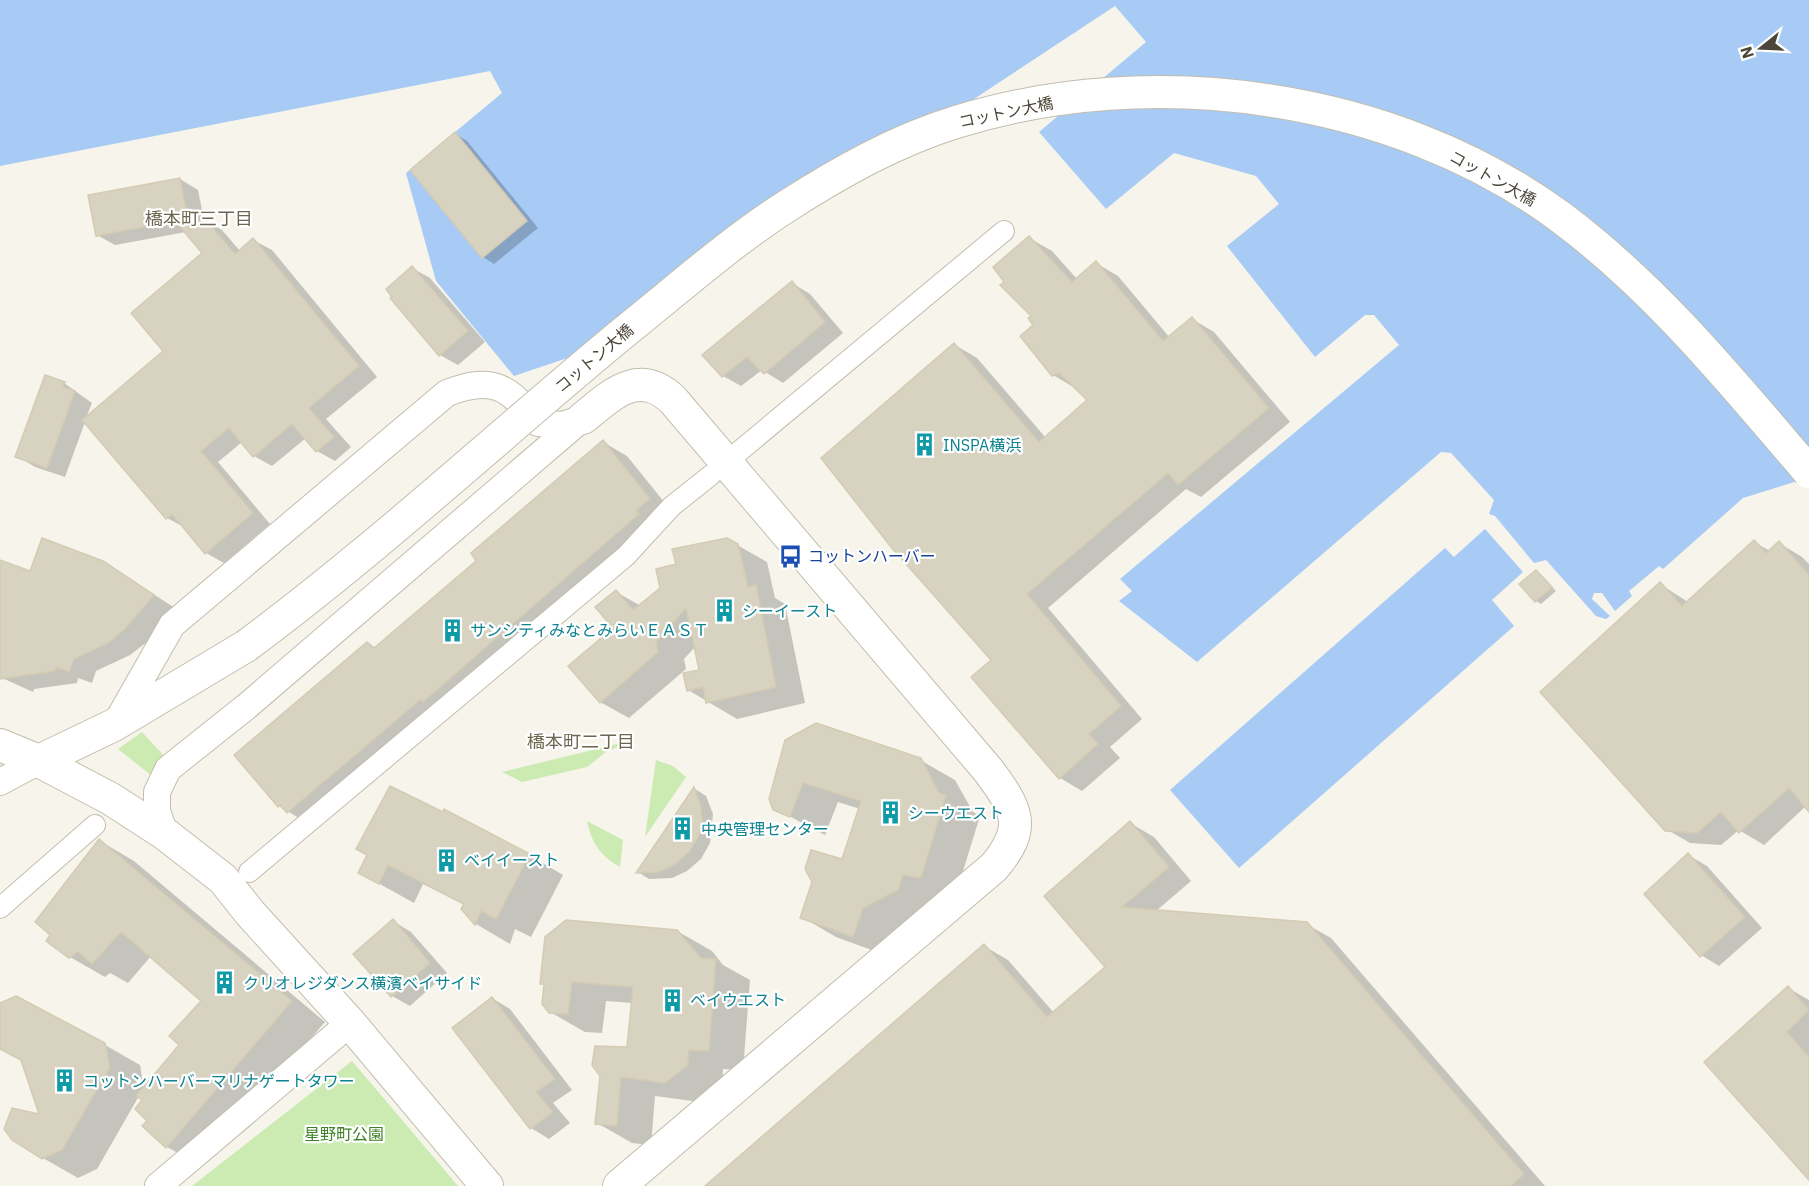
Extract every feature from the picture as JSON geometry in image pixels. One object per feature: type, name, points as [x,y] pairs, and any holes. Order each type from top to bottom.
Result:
[{"type":"street","name":"コットン大橋","points":[[39,761],[114,725],[246,646],[318,592],[704,267],[785,207],[896,144],[955,123],[1008,108],[1072,99],[1144,93],[1221,95],[1329,111],[1399,133],[1503,180],[1555,213],[1601,248],[1651,295],[1809,472]]},
{"type":"street","points":[[736,454],[1004,231]]},
{"type":"street","points":[[114,725],[172,625],[447,393],[472,384],[495,387],[516,396],[538,423],[563,425],[583,418]]},
{"type":"street","points":[[165,834],[157,811],[157,792],[168,769],[247,706],[617,390],[631,386],[654,387],[673,400],[988,770],[1010,802],[1015,826],[1011,846],[994,867],[619,1186]]},
{"type":"street","points":[[528,465],[538,423]]},
{"type":"street","points":[[249,872],[626,556],[672,506],[711,475]]},
{"type":"street","points":[[0,745],[39,761],[111,799],[165,834],[223,879],[250,913],[350,1023],[487,1186]]},
{"type":"street","points":[[0,782],[39,761]]},
{"type":"street","points":[[0,908],[95,825]]},
{"type":"street","points":[[158,1186],[350,1023]]},
{"type":"green space","points":[[142,732],[166,758],[152,776],[118,749]]},
{"type":"green space","points":[[625,742],[606,752],[587,767],[522,782],[502,772]]},
{"type":"green space","points":[[656,760],[673,766],[686,777],[645,837]]},
{"type":"green space","points":[[587,821],[623,840],[620,867],[607,859],[598,848],[591,836]]},
{"type":"green space","name":"星野町公園","points":[[352,1061],[458,1186],[192,1186]]},
{"type":"water","points":[[0,0],[1809,0],[1809,473],[1804,479],[1743,498],[1663,569],[1659,566],[1629,591],[1632,596],[1615,611],[1602,593],[1594,593],[1592,599],[1610,616],[1606,619],[1596,616],[1546,560],[1534,563],[1495,516],[1489,514],[1494,500],[1451,453],[1441,452],[1197,662],[1119,601],[1132,591],[1120,579],[1399,345],[1374,315],[1365,315],[1315,357],[1227,246],[1279,204],[1256,176],[1174,153],[1106,209],[1039,132],[1146,42],[1115,6],[597,348],[514,376],[436,281],[406,173],[502,93],[490,71],[0,166]]},
{"type":"water","points":[[1485,529],[1523,572],[1492,600],[1514,626],[1239,868],[1170,790],[1445,548],[1454,557]]},
{"type":"building","points":[[455,132],[527,221],[482,258],[410,170]]},
{"type":"building","points":[[180,178],[190,230],[204,218],[235,254],[253,238],[359,366],[309,408],[334,437],[316,452],[292,424],[253,457],[229,428],[201,451],[253,513],[205,554],[172,514],[166,519],[82,420],[163,351],[131,313],[202,253],[175,221],[96,236],[88,195]]},
{"type":"building","points":[[1029,236],[1072,282],[1096,261],[1163,341],[1192,317],[1269,408],[1178,485],[1168,473],[1027,594],[1121,706],[1089,734],[1098,744],[1059,779],[971,677],[991,660],[891,547],[821,458],[954,343],[1039,442],[1087,400],[1059,373],[1052,376],[1020,336],[1033,325],[1028,318],[1031,316],[1000,285],[1004,282],[993,267]]},
{"type":"building","points":[[412,266],[468,331],[439,356],[390,298],[392,297],[386,289]]},
{"type":"building","points":[[792,281],[825,322],[764,374],[747,357],[722,377],[702,355]]},
{"type":"building","points":[[45,375],[65,382],[63,387],[75,391],[47,468],[15,457]]},
{"type":"building","name":"サンシティみなとみらいＥＡＳＴ","points":[[603,440],[650,499],[636,510],[639,514],[423,702],[420,700],[287,813],[280,805],[278,807],[234,755],[367,642],[374,648],[476,561],[471,553]]},
{"type":"building","points":[[42,538],[103,561],[154,595],[125,629],[108,643],[74,659],[69,672],[56,667],[55,671],[0,679],[0,560],[30,571]]},
{"type":"building","name":"シーイースト","points":[[727,538],[738,544],[748,587],[756,585],[776,687],[706,703],[703,687],[687,691],[683,673],[699,670],[686,608],[656,642],[658,652],[600,703],[568,666],[613,628],[595,607],[616,590],[633,610],[660,588],[656,569],[676,564],[672,549]]},
{"type":"building","points":[[1754,540],[1766,553],[1779,541],[1809,575],[1809,812],[1789,788],[1739,833],[1721,812],[1697,833],[1665,831],[1540,692],[1660,582],[1682,606]]},
{"type":"building","points":[[1536,570],[1552,587],[1535,602],[1519,584]]},
{"type":"building","name":"シーウエスト","points":[[816,723],[921,758],[939,793],[946,795],[921,878],[903,875],[898,890],[863,908],[853,937],[800,918],[812,882],[805,869],[811,850],[842,859],[861,801],[803,783],[790,817],[773,810],[769,799],[785,740]]},
{"type":"building","name":"ベイイースト","points":[[390,786],[443,812],[444,809],[530,854],[496,919],[481,911],[475,925],[461,909],[464,904],[388,865],[379,884],[358,873],[367,855],[356,849]]},
{"type":"building","name":"中央管理センター","points":[[694,787],[701,806],[702,823],[699,836],[689,852],[675,864],[659,872],[636,873]]},
{"type":"building","points":[[1130,821],[1169,867],[1122,907],[1307,922],[1524,1174],[1511,1186],[705,1186],[984,944],[1047,1017],[1105,967],[1044,896]]},
{"type":"building","name":"クリオレジダンス横濱ベイサイド","points":[[99,839],[292,1001],[166,1148],[142,1126],[147,1121],[135,1109],[142,1100],[136,1096],[179,1045],[169,1036],[201,1001],[121,932],[92,964],[78,952],[69,958],[46,941],[50,935],[35,922]]},
{"type":"building","points":[[1688,853],[1745,917],[1700,957],[1644,894]]},
{"type":"building","points":[[393,919],[430,963],[391,997],[353,954]]},
{"type":"building","name":"ベイウエスト","points":[[566,920],[677,930],[701,958],[716,959],[709,1051],[689,1050],[688,1065],[665,1083],[621,1077],[617,1126],[595,1124],[600,1076],[592,1065],[595,1046],[627,1047],[633,987],[572,982],[568,1014],[549,1013],[542,1004],[544,984],[540,984],[545,937]]},
{"type":"building","points":[[1788,986],[1809,1010],[1787,1032],[1809,1057],[1809,1180],[1704,1062]]},
{"type":"building","name":"コットンハーバーマリナゲートタワー","points":[[16,996],[105,1043],[110,1067],[62,1150],[42,1159],[12,1140],[4,1129],[12,1108],[39,1114],[21,1060],[0,1049],[0,1003]]},
{"type":"building","points":[[492,997],[555,1079],[536,1092],[553,1112],[530,1129],[452,1028]]},
{"type":"place","name":"INSPA横浜","points":[[925,445]]},
{"type":"place","name":"コットンハーバー","points":[[790,556]]},
{"type":"place","name":"シーイースト","points":[[724,611]]},
{"type":"place","name":"サンシティみなとみらいＥＡＳＴ","points":[[452,630]]},
{"type":"place","name":"シーウエスト","points":[[890,813]]},
{"type":"place","name":"中央管理センター","points":[[683,829]]},
{"type":"place","name":"ベイイースト","points":[[446,860]]},
{"type":"place","name":"クリオレジダンス横濱ベイサイド","points":[[225,983]]},
{"type":"place","name":"ベイウエスト","points":[[672,1000]]},
{"type":"place","name":"コットンハーバーマリナゲートタワー","points":[[65,1081]]},
{"type":"district","name":"橋本町三丁目","points":[[199,218]]},
{"type":"district","name":"橋本町二丁目","points":[[581,741]]}]
